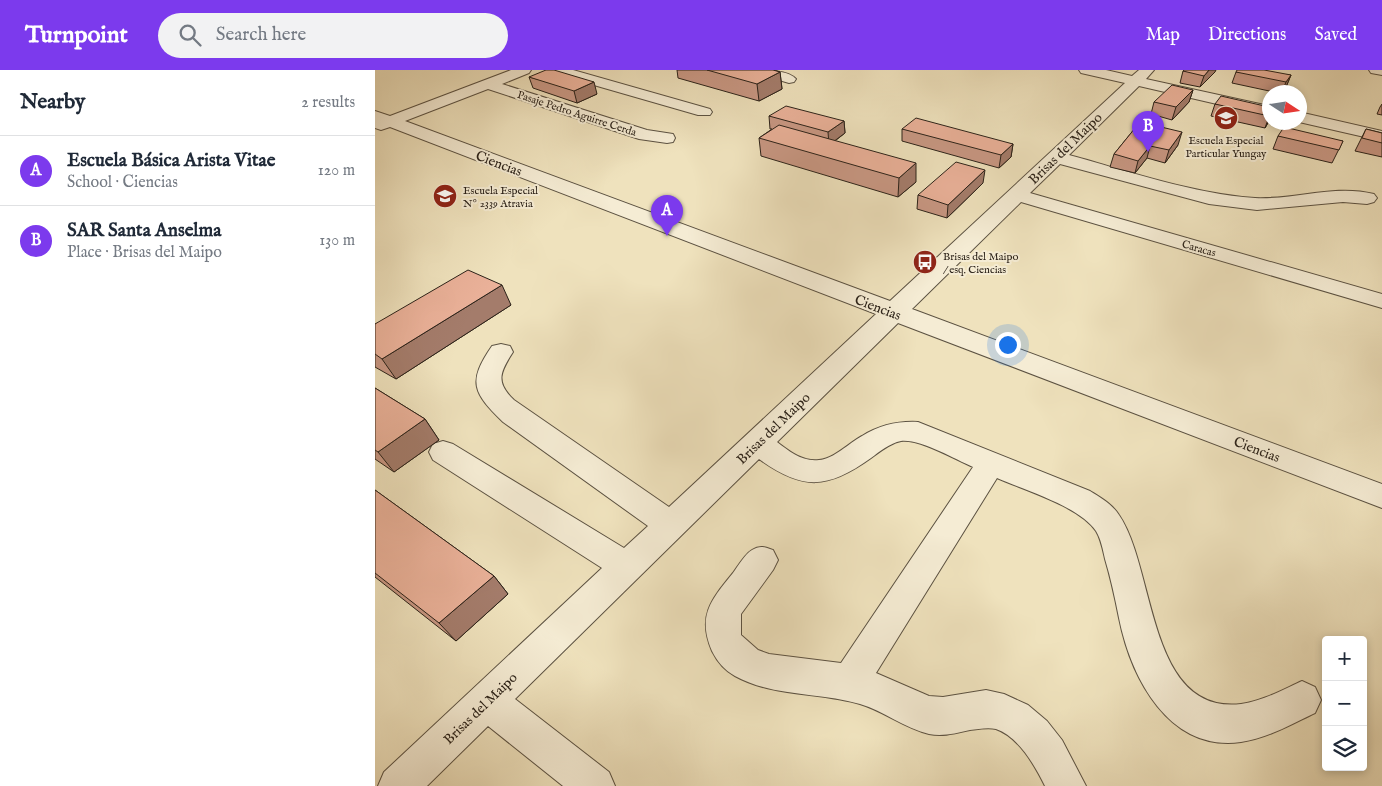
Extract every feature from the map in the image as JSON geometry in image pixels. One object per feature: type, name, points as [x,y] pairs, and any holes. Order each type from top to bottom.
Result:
[{"type":"street","points":[[380,122],[523,70]]},
{"type":"street","points":[[557,70],[704,112]]},
{"type":"street","points":[[760,70],[789,79]]},
{"type":"street","points":[[1086,70],[1141,75],[1262,109]]},
{"type":"street","points":[[1376,70],[1382,71]]},
{"type":"street","name":"Brisas del Maipo","points":[[398,786],[1141,75]]},
{"type":"street","name":"Pasaje Pedro Aguirre Cerda","points":[[487,84],[645,135],[667,138]]},
{"type":"street","points":[[1307,119],[1382,136]]},
{"type":"street","name":"Ciencias","points":[[380,122],[1382,496]]},
{"type":"street","points":[[1056,157],[1209,198],[1257,204],[1343,196],[1367,198]]},
{"type":"street","name":"Caracas","points":[[1016,195],[1382,301]]},
{"type":"street","points":[[501,352],[488,378],[493,398],[513,415],[671,525]]},
{"type":"street","points":[[757,443],[801,470],[821,472],[838,466],[889,433],[909,430],[918,432],[1079,500],[1101,515],[1110,527],[1133,600],[1149,660],[1166,690],[1187,712],[1203,720],[1220,724],[1236,723],[1260,719],[1283,711],[1302,700]]},
{"type":"street","points":[[443,452],[627,567]]},
{"type":"street","points":[[849,683],[991,463]]},
{"type":"street","points":[[762,560],[725,609],[721,628],[722,637],[728,648],[758,668],[781,674],[828,678],[849,683],[874,690],[899,700],[922,713],[934,716],[959,714],[980,709],[1002,711],[1015,718],[1028,729],[1048,752],[1067,786]]},
{"type":"street","points":[[487,701],[595,786]]},
{"type":"building","points":[[546,70],[554,70],[594,82],[574,91],[529,77]]},
{"type":"building","points":[[707,70],[773,70],[780,72],[757,84]]},
{"type":"building","points":[[1184,70],[1209,70],[1204,76]]},
{"type":"building","points":[[1237,70],[1264,70],[1291,75],[1286,82],[1236,72]]},
{"type":"building","points":[[1172,85],[1193,90],[1176,107],[1154,102]]},
{"type":"building","points":[[1221,96],[1262,105],[1262,114],[1215,104]]},
{"type":"building","points":[[786,106],[844,121],[828,132],[769,116]]},
{"type":"building","points":[[916,118],[1013,144],[1001,155],[902,129]]},
{"type":"building","points":[[1140,122],[1182,132],[1169,150],[1150,146],[1138,161],[1114,154]]},
{"type":"building","points":[[779,125],[916,163],[899,178],[759,138]]},
{"type":"building","points":[[1366,129],[1382,133],[1382,143],[1362,138]]},
{"type":"building","points":[[1282,130],[1297,130],[1343,141],[1339,150],[1278,136]]},
{"type":"building","points":[[956,162],[985,170],[948,205],[918,195]]},
{"type":"building","points":[[468,270],[502,285],[382,359],[375,354],[375,324]]},
{"type":"building","points":[[375,388],[425,419],[378,452],[375,450]]},
{"type":"building","points":[[375,490],[494,576],[439,623],[375,573]]},
{"type":"place","name":"Escuela Especial Particular Yungay","points":[[1226,118]]},
{"type":"place","name":"SAR Santa Anselma","points":[[1148,152]]},
{"type":"place","name":"Escuela Especial Nº 2339 Atravia","points":[[445,196]]},
{"type":"place","name":"Escuela Básica Arista Vitae","points":[[667,236]]},
{"type":"place","name":"Brisas del Maipo / esq. Ciencias","points":[[925,262]]}]
